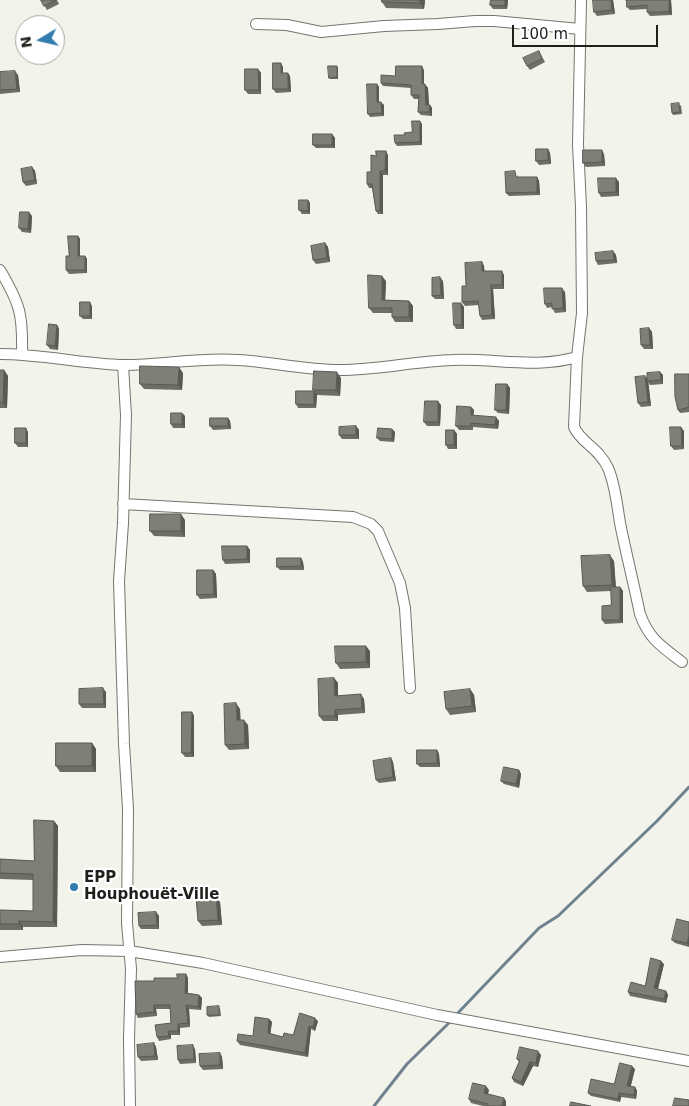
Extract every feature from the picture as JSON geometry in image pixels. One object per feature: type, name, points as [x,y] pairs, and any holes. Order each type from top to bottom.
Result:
[{"type":"street","points":[[581,0],[578,144],[581,207],[582,313],[577,357],[574,427],[578,435],[597,451],[605,461],[611,475],[643,623],[650,636],[682,662]]},
{"type":"street","points":[[256,24],[287,25],[321,32],[384,26],[494,20],[580,29]]},
{"type":"street","points":[[0,270],[15,296],[21,316],[22,354]]},
{"type":"street","points":[[0,354],[22,354],[123,365],[209,358],[324,370],[343,370],[449,360],[547,363],[577,357]]},
{"type":"street","points":[[123,365],[126,415],[119,581],[128,809],[127,923],[131,969],[128,1039],[130,1106]]},
{"type":"street","points":[[123,504],[352,517],[375,526],[382,538],[400,583],[405,608],[410,688]]},
{"type":"street","points":[[0,957],[82,950],[129,951],[204,963],[437,1015],[689,1061]]},
{"type":"building","points":[[41,0],[56,0],[44,6]]},
{"type":"building","points":[[382,0],[420,0],[420,3],[382,2]]},
{"type":"building","points":[[491,0],[505,0],[505,6],[490,5]]},
{"type":"building","points":[[593,0],[611,0],[612,10],[594,12]]},
{"type":"building","points":[[627,0],[669,0],[669,12],[647,12],[647,5],[627,7]]},
{"type":"building","points":[[539,51],[542,59],[527,66],[523,58]]},
{"type":"building","points":[[273,63],[281,63],[281,73],[288,73],[288,89],[273,89]]},
{"type":"building","points":[[328,66],[337,66],[337,77],[329,78]]},
{"type":"building","points":[[396,66],[422,66],[422,84],[425,84],[426,105],[430,105],[429,112],[418,112],[419,95],[411,95],[411,85],[381,83],[381,75],[395,76]]},
{"type":"building","points":[[245,69],[258,69],[259,90],[245,90]]},
{"type":"building","points":[[15,71],[17,89],[0,90],[0,72]]},
{"type":"building","points":[[367,84],[377,84],[377,102],[381,102],[382,113],[368,114]]},
{"type":"building","points":[[679,103],[680,112],[672,113],[671,104]]},
{"type":"building","points":[[412,121],[420,121],[420,142],[395,143],[394,135],[405,135],[404,133],[412,132]]},
{"type":"building","points":[[313,134],[332,134],[332,145],[313,145]]},
{"type":"building","points":[[536,149],[548,149],[548,160],[536,161]]},
{"type":"building","points":[[583,150],[602,150],[602,162],[583,163]]},
{"type":"building","points":[[376,151],[386,151],[385,171],[380,171],[380,210],[376,211],[372,184],[367,184],[367,172],[371,172],[371,155],[376,156]]},
{"type":"building","points":[[32,167],[35,180],[23,182],[21,169]]},
{"type":"building","points":[[515,171],[516,177],[537,177],[537,192],[506,193],[505,172]]},
{"type":"building","points":[[598,178],[616,178],[616,192],[599,193]]},
{"type":"building","points":[[299,200],[308,200],[308,211],[299,210]]},
{"type":"building","points":[[20,212],[29,212],[28,229],[19,228]]},
{"type":"building","points":[[68,236],[78,236],[78,256],[85,256],[85,270],[66,270],[66,256],[69,256]]},
{"type":"building","points":[[325,243],[327,258],[313,260],[311,246]]},
{"type":"building","points":[[613,251],[614,260],[596,261],[595,253]]},
{"type":"building","points":[[482,262],[482,271],[502,271],[502,285],[491,285],[492,315],[480,316],[478,301],[462,302],[462,286],[466,286],[465,263]]},
{"type":"building","points":[[368,275],[382,276],[382,300],[409,301],[409,317],[392,317],[392,308],[369,308]]},
{"type":"building","points":[[440,277],[441,295],[432,296],[432,278]]},
{"type":"building","points":[[544,288],[562,288],[563,308],[552,309],[552,303],[545,304]]},
{"type":"building","points":[[80,302],[90,302],[90,316],[80,316]]},
{"type":"building","points":[[453,303],[461,303],[462,325],[454,325]]},
{"type":"building","points":[[49,324],[57,325],[55,346],[47,345]]},
{"type":"building","points":[[649,328],[650,345],[641,345],[640,329]]},
{"type":"building","points":[[140,366],[179,367],[178,385],[140,384]]},
{"type":"building","points":[[0,370],[4,370],[3,403],[0,402]]},
{"type":"building","points":[[314,371],[337,372],[336,390],[313,390]]},
{"type":"building","points":[[660,372],[661,380],[647,381],[647,373]]},
{"type":"building","points":[[675,374],[689,374],[689,407],[678,410],[675,397]]},
{"type":"building","points":[[645,376],[648,402],[638,403],[635,377]]},
{"type":"building","points":[[496,384],[507,384],[506,410],[495,410]]},
{"type":"building","points":[[296,391],[314,391],[314,405],[296,404]]},
{"type":"building","points":[[425,401],[438,401],[438,422],[424,422]]},
{"type":"building","points":[[457,406],[471,407],[471,415],[496,417],[495,425],[471,423],[471,426],[456,426]]},
{"type":"building","points":[[171,413],[182,413],[182,424],[171,424]]},
{"type":"building","points":[[210,418],[228,418],[228,426],[210,426]]},
{"type":"building","points":[[356,426],[356,435],[339,435],[339,427]]},
{"type":"building","points":[[670,427],[681,427],[682,446],[671,446]]},
{"type":"building","points":[[15,428],[26,428],[26,443],[15,443]]},
{"type":"building","points":[[378,428],[392,429],[392,439],[377,438]]},
{"type":"building","points":[[446,430],[454,430],[454,445],[446,445]]},
{"type":"building","points":[[150,514],[181,514],[181,531],[150,531]]},
{"type":"building","points":[[222,546],[247,546],[247,559],[223,560]]},
{"type":"building","points":[[610,555],[612,585],[583,586],[581,556]]},
{"type":"building","points":[[277,558],[301,558],[301,566],[277,567]]},
{"type":"building","points":[[197,570],[213,570],[214,594],[197,595]]},
{"type":"building","points":[[611,587],[620,587],[620,620],[602,620],[602,606],[611,605]]},
{"type":"building","points":[[335,646],[366,646],[366,662],[336,663]]},
{"type":"building","points":[[334,678],[335,696],[361,694],[362,708],[335,710],[335,716],[319,716],[318,679]]},
{"type":"building","points":[[103,688],[104,704],[79,704],[79,689]]},
{"type":"building","points":[[470,689],[472,706],[446,709],[444,692]]},
{"type":"building","points":[[236,703],[237,720],[244,720],[245,744],[225,745],[224,704]]},
{"type":"building","points":[[182,712],[192,712],[191,753],[182,753]]},
{"type":"building","points":[[56,743],[92,743],[92,766],[56,766]]},
{"type":"building","points":[[417,750],[437,750],[437,763],[417,764]]},
{"type":"building","points":[[391,758],[393,777],[376,780],[373,761]]},
{"type":"building","points":[[504,767],[519,770],[516,784],[501,781]]},
{"type":"building","points":[[34,820],[54,821],[53,922],[19,921],[19,924],[0,924],[0,910],[33,911],[33,874],[0,873],[0,859],[34,861]]},
{"type":"building","points":[[216,896],[218,920],[198,921],[196,897]]},
{"type":"building","points":[[156,912],[157,925],[139,926],[138,913]]},
{"type":"building","points":[[677,919],[689,922],[687,943],[672,940]]},
{"type":"building","points":[[651,958],[661,961],[654,988],[666,991],[664,999],[628,992],[631,982],[645,986]]},
{"type":"building","points":[[177,974],[186,974],[185,993],[199,995],[198,1007],[186,1005],[188,1023],[178,1024],[178,1031],[168,1031],[169,1036],[157,1037],[155,1025],[171,1023],[170,1005],[154,1005],[154,1012],[136,1014],[135,981],[154,981],[154,978],[177,978]]},
{"type":"building","points":[[219,1006],[219,1015],[207,1015],[207,1007]]},
{"type":"building","points":[[300,1013],[315,1018],[313,1027],[309,1026],[305,1053],[237,1041],[238,1034],[253,1036],[255,1017],[269,1019],[268,1033],[283,1037],[284,1033],[293,1035]]},
{"type":"building","points":[[154,1043],[155,1056],[138,1057],[137,1045]]},
{"type":"building","points":[[193,1045],[194,1059],[178,1060],[177,1046]]},
{"type":"building","points":[[520,1047],[538,1051],[536,1063],[530,1062],[521,1082],[512,1078],[520,1060],[517,1059]]},
{"type":"building","points":[[220,1053],[220,1065],[200,1066],[199,1054]]},
{"type":"building","points":[[620,1063],[632,1066],[627,1086],[635,1087],[634,1095],[619,1093],[618,1099],[588,1093],[591,1079],[614,1084]]},
{"type":"building","points":[[473,1083],[486,1086],[484,1093],[504,1098],[502,1106],[488,1106],[488,1104],[469,1099]]},
{"type":"building","points":[[675,1098],[689,1100],[689,1106],[673,1106]]},
{"type":"building","points":[[571,1102],[591,1106],[570,1106]]},
{"type":"waterway","points":[[456,1015],[539,928],[558,916],[657,821],[689,787]]},
{"type":"waterway","points":[[374,1106],[407,1064],[452,1020]]},
{"type":"place","name":"EPP Houphouët-Ville","points":[[74,887]]}]
